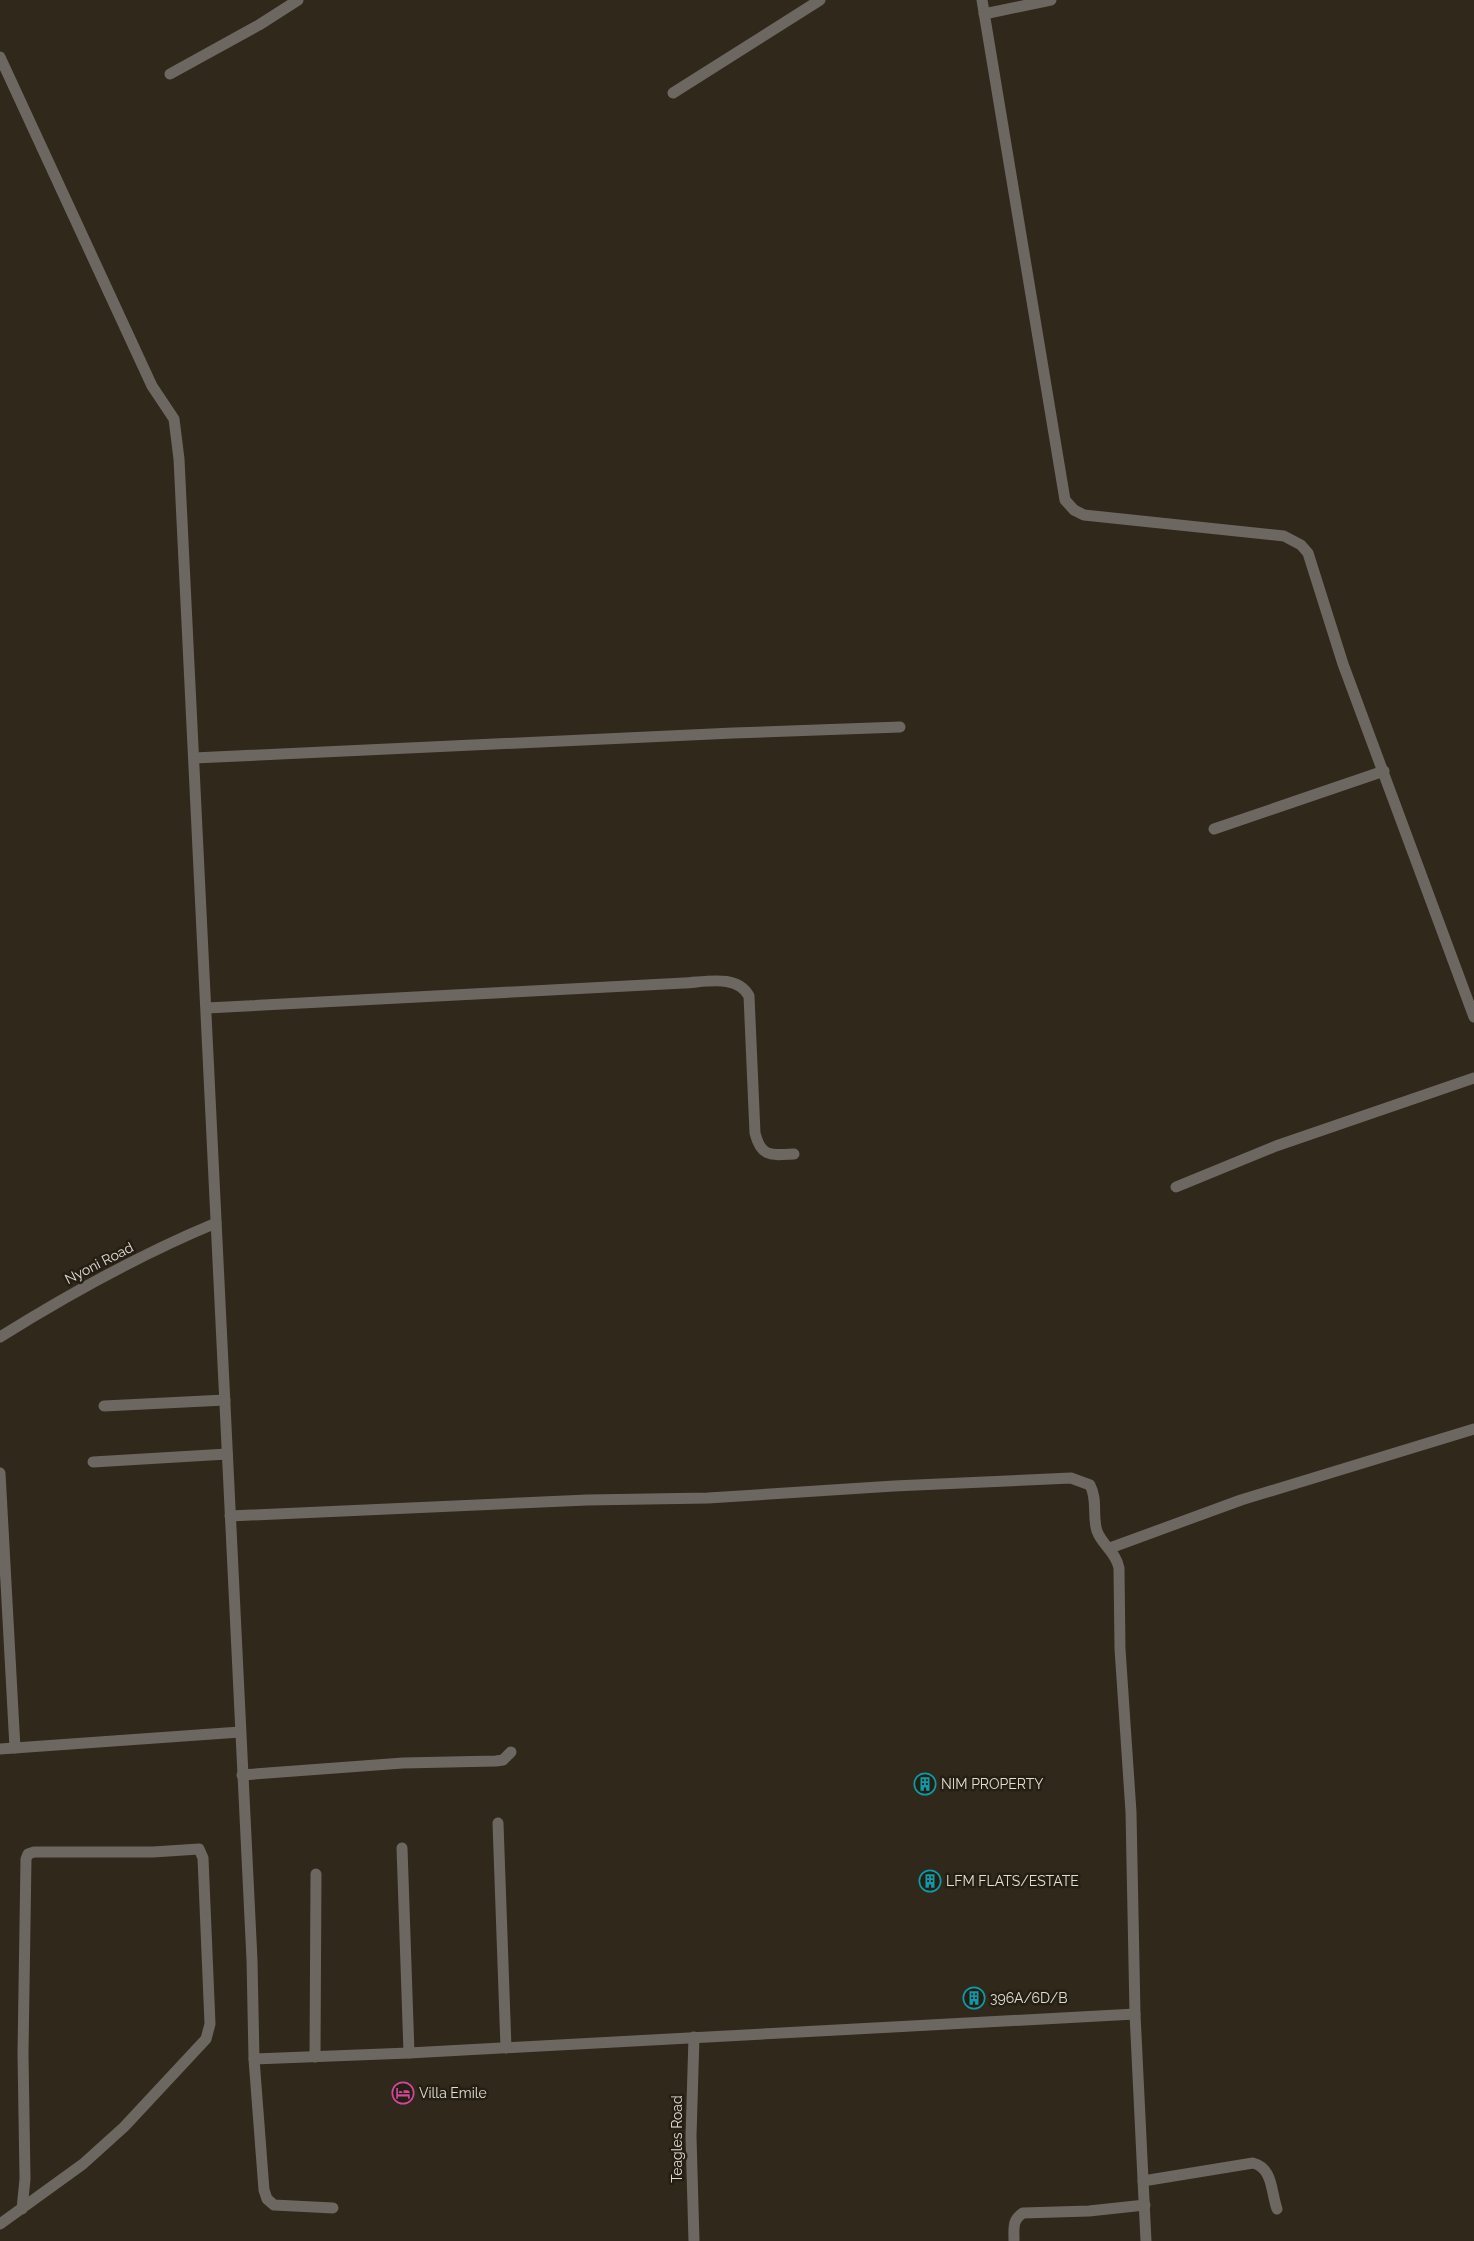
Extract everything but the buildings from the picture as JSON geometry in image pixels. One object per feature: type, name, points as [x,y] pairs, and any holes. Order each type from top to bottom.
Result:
[{"type":"street","points":[[170,74],[259,25],[298,0]]},
{"type":"street","points":[[673,93],[820,0]]},
{"type":"street","points":[[982,0],[1065,500],[1074,510],[1084,515],[1284,536],[1301,545],[1308,553],[1343,664],[1474,1017]]},
{"type":"street","points":[[984,14],[1051,0]]},
{"type":"street","points":[[0,57],[152,386],[174,419],[179,459],[183,573],[207,1008],[252,1960],[254,2059],[264,2190],[267,2199],[274,2205],[333,2208]]},
{"type":"street","points":[[194,758],[900,727]]},
{"type":"street","points":[[1214,829],[1384,771]]},
{"type":"street","points":[[207,1008],[684,983],[737,983],[744,987],[749,996],[755,1133],[758,1144],[764,1152],[773,1155],[794,1154]]},
{"type":"street","points":[[1176,1187],[1276,1146],[1474,1078]]},
{"type":"street","name":"Nyoni Road","points":[[0,1337],[77,1292],[184,1237],[216,1223]]},
{"type":"street","points":[[104,1406],[225,1400]]},
{"type":"street","points":[[1110,1548],[1241,1500],[1474,1429]]},
{"type":"street","points":[[93,1462],[227,1454]]},
{"type":"street","points":[[0,1473],[15,1748]]},
{"type":"street","points":[[230,1516],[587,1500],[708,1498],[894,1486],[1071,1478],[1090,1485],[1095,1502],[1098,1534],[1118,1559],[1119,1568],[1120,1649],[1130,1812],[1135,2014],[1146,2241]]},
{"type":"street","points":[[0,1748],[240,1732]]},
{"type":"street","points":[[242,1775],[403,1763],[496,1761],[503,1760],[511,1752]]},
{"type":"street","points":[[498,1823],[506,2048]]},
{"type":"street","points":[[402,1848],[409,2053]]},
{"type":"street","points":[[0,2224],[83,2164],[124,2127],[206,2039],[210,2024],[203,1858],[199,1849],[153,1852],[34,1852],[28,1854],[26,1859],[23,2054],[24,2179],[22,2208]]},
{"type":"street","points":[[315,2056],[316,1874]]},
{"type":"street","points":[[254,2059],[409,2053],[1135,2014]]},
{"type":"street","name":"Teagles Road","points":[[694,2037],[691,2136],[694,2241]]},
{"type":"street","points":[[1143,2181],[1253,2163],[1262,2165],[1268,2172],[1278,2209]]},
{"type":"street","points":[[1014,2241],[1016,2217],[1023,2213],[1089,2211],[1144,2205]]},
{"type":"place","name":"NIM PROPERTY","points":[[925,1784]]},
{"type":"place","name":"LFM FLATS/ESTATE","points":[[930,1881]]},
{"type":"place","name":"396A/6D/B","points":[[974,1998]]},
{"type":"place","name":"Villa Emile","points":[[403,2093]]}]
